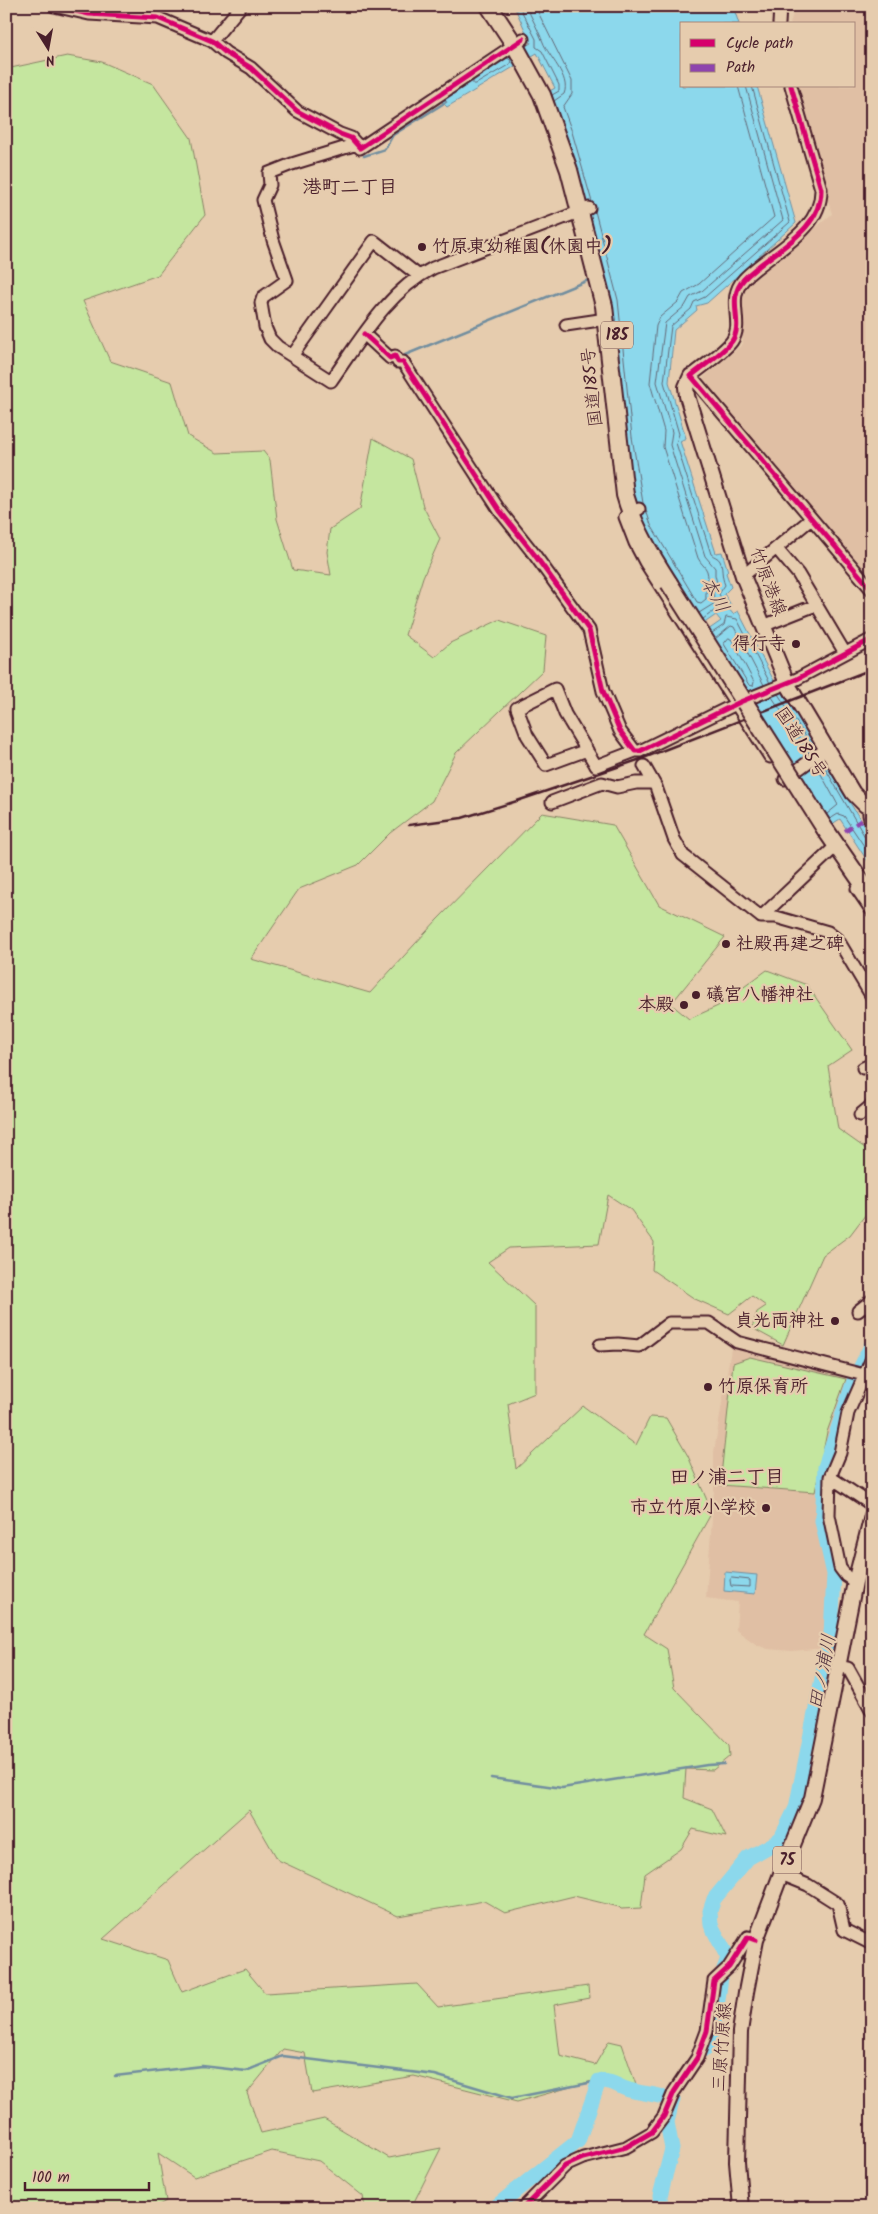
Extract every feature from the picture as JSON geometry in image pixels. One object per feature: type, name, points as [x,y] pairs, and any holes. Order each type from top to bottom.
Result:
[{"type":"highway","name":"国道185号","points":[[489,6],[523,49]]},
{"type":"highway","name":"国道185号","points":[[502,6],[546,93],[596,271],[625,495],[631,514],[649,551],[830,825],[872,881]]},
{"type":"highway","name":"国道185号","points":[[579,212],[613,302],[631,466],[631,514]]},
{"type":"highway","name":"国道185号","points":[[830,825],[834,848],[872,897]]},
{"type":"main road","name":"竹原港線","points":[[691,376],[686,388],[687,396],[743,576],[763,626],[782,684],[853,793],[859,800],[870,807]]},
{"type":"main road","name":"三原竹原線","points":[[741,2208],[737,2162],[740,2032],[756,1940],[812,1798],[855,1582],[872,1516]]},
{"type":"street","points":[[54,6],[89,14],[158,18],[212,40],[226,53],[251,68],[297,111],[351,138],[360,148],[523,49]]},
{"type":"street","points":[[212,40],[240,6]]},
{"type":"street","points":[[779,22],[780,6]]},
{"type":"street","points":[[792,88],[821,189],[821,202],[804,230],[745,279],[737,289],[734,299],[736,324],[732,340],[691,376],[872,590]]},
{"type":"street","points":[[357,144],[269,173],[270,185],[263,200],[273,240],[287,280],[263,297],[261,303],[265,327],[270,339],[292,356],[331,381],[364,334],[400,290],[419,276],[579,212],[590,276],[602,319],[566,325]]},
{"type":"street","points":[[292,356],[374,241],[419,276]]},
{"type":"street","points":[[364,334],[390,358],[395,356],[398,362],[404,362],[500,512],[534,554],[588,630],[603,691],[620,731],[635,751]]},
{"type":"street","points":[[631,514],[635,543],[645,562],[834,848],[872,911]]},
{"type":"street","points":[[743,576],[811,519]]},
{"type":"street","points":[[777,549],[798,574],[845,654]]},
{"type":"street","points":[[763,626],[816,605]]},
{"type":"street","points":[[586,750],[546,766],[527,735],[517,708],[555,689],[565,714],[596,766],[635,751],[640,751],[845,654],[872,639]]},
{"type":"street","points":[[786,777],[824,751]]},
{"type":"street","points":[[644,766],[653,782],[674,839],[683,855],[761,917],[776,917],[828,932],[838,940],[872,997]]},
{"type":"street","points":[[552,802],[602,783],[617,787],[653,782]]},
{"type":"street","points":[[870,807],[869,815],[872,826]]},
{"type":"street","points":[[761,917],[834,848]]},
{"type":"street","points":[[860,1115],[872,1105]]},
{"type":"street","points":[[858,1311],[872,1300]]},
{"type":"street","points":[[600,1346],[618,1344],[639,1346],[669,1323],[709,1324],[737,1342],[859,1374]]},
{"type":"street","points":[[855,1582],[846,1576],[840,1568],[829,1515],[830,1476],[840,1453],[848,1413],[859,1374],[872,1358]]},
{"type":"street","points":[[830,1476],[872,1505]]},
{"type":"street","points":[[839,1666],[848,1668],[872,1711]]},
{"type":"street","points":[[781,1874],[808,1885],[838,1904],[844,1930],[872,1944]]},
{"type":"street","points":[[523,2208],[565,2166],[583,2158],[626,2147],[652,2132],[664,2116],[669,2101],[697,2058],[706,2030],[714,1981],[729,1967],[748,1937],[756,1940]]},
{"type":"shaded area","points":[[795,6],[872,6],[872,578],[703,380],[704,377],[743,344],[740,292],[832,214],[795,88],[856,88],[856,22],[791,22]]},
{"type":"shaded area","name":"市立竹原小学校","points":[[732,1343],[853,1376],[830,1438],[821,1478],[820,1524],[831,1580],[830,1632],[826,1648],[792,1651],[768,1649],[757,1645],[736,1630],[738,1602],[706,1598],[714,1493],[714,1452]]},
{"type":"green space","points":[[67,56],[102,62],[153,84],[191,138],[205,215],[158,275],[83,301],[110,361],[172,382],[188,436],[217,453],[263,451],[270,460],[277,519],[293,570],[331,575],[327,552],[330,529],[360,509],[373,438],[411,459],[423,506],[440,539],[423,577],[405,635],[434,657],[450,643],[499,620],[546,636],[543,670],[456,753],[432,801],[390,833],[358,865],[299,889],[251,959],[370,993],[437,920],[542,813],[613,825],[659,905],[725,937],[671,1004],[689,1019],[718,1006],[767,970],[807,985],[852,1050],[828,1066],[838,1129],[872,1153],[872,1206],[850,1235],[823,1255],[783,1345],[752,1328],[757,1312],[766,1306],[752,1296],[729,1314],[695,1299],[652,1270],[654,1242],[631,1210],[608,1195],[599,1244],[509,1248],[488,1262],[535,1306],[535,1393],[508,1404],[516,1469],[583,1406],[636,1445],[650,1417],[666,1418],[688,1456],[712,1512],[644,1634],[667,1649],[674,1688],[729,1745],[730,1756],[713,1770],[686,1769],[684,1798],[712,1809],[726,1837],[693,1829],[681,1849],[645,1874],[641,1908],[621,1909],[574,1896],[505,1913],[484,1901],[398,1916],[278,1860],[249,1810],[103,1939],[168,1960],[182,1992],[245,1969],[265,1993],[417,1984],[438,2007],[588,1986],[589,1998],[554,2005],[560,2056],[595,2065],[609,2041],[622,2044],[636,2085],[603,2078],[517,2102],[414,2076],[312,2093],[305,2053],[283,2049],[247,2093],[261,2133],[324,2119],[389,2158],[441,2148],[411,2208],[365,2208],[363,2196],[319,2161],[272,2151],[194,2177],[158,2153],[166,2201],[154,2208],[6,2208],[6,69]]},
{"type":"green space","points":[[750,1357],[846,1379],[827,1432],[815,1492],[720,1485],[733,1363]]},
{"type":"water","name":"本川","points":[[514,6],[733,6],[738,22],[680,22],[680,88],[758,88],[796,223],[707,303],[696,306],[697,310],[674,330],[669,382],[686,438],[680,441],[716,553],[722,552],[728,571],[726,573],[731,587],[724,594],[731,605],[728,608],[733,614],[738,611],[772,677],[822,752],[832,774],[872,838],[872,868],[840,819],[821,831],[698,637],[721,621],[716,615],[693,631],[634,533],[594,278],[539,97],[555,88],[537,53],[447,107],[438,98],[507,52],[511,55],[531,43]]},
{"type":"water","points":[[725,1572],[757,1575],[755,1594],[724,1591]]},
{"type":"waterway","points":[[364,156],[385,149],[393,135],[446,102]]},
{"type":"waterway","points":[[405,355],[591,279]]},
{"type":"waterway","name":"田ノ浦川","points":[[724,1969],[728,1958],[711,1925],[710,1911],[714,1899],[748,1858],[781,1838],[796,1808],[831,1634],[834,1574],[822,1521],[825,1467],[854,1381],[872,1344]]},
{"type":"waterway","points":[[491,1778],[562,1788],[707,1765],[724,1764]]},
{"type":"waterway","name":"田ノ浦川","points":[[706,2049],[715,2022],[721,1977]]},
{"type":"waterway","points":[[115,2076],[202,2066],[246,2071],[283,2056],[435,2075],[512,2098],[599,2081]]},
{"type":"waterway","points":[[494,2208],[578,2141],[599,2081],[609,2082],[629,2090],[673,2100]]},
{"type":"waterway","name":"田ノ浦川","points":[[661,2208],[660,2196],[672,2149],[667,2122],[672,2102]]},
{"type":"railway","points":[[409,825],[462,818],[517,801],[641,759],[872,669]]},
{"type":"marked path","points":[[845,831],[869,815]]},
{"type":"cycle path","points":[[54,6],[89,14],[158,18],[212,41],[226,53],[251,68],[297,111],[351,138],[360,148],[523,39]]},
{"type":"cycle path","points":[[792,88],[821,189],[819,204],[813,217],[804,229],[744,279],[736,295],[737,326],[732,341],[718,355],[691,376],[872,590]]},
{"type":"cycle path","points":[[364,334],[390,358],[395,356],[398,362],[403,362],[500,511],[589,630],[603,691],[620,731],[635,751],[640,751],[740,702],[797,679],[872,639]]},
{"type":"cycle path","points":[[523,2208],[565,2166],[583,2158],[626,2147],[652,2132],[664,2116],[674,2092],[697,2058],[707,2031],[714,1981],[729,1967],[748,1937],[756,1940]]},
{"type":"place","name":"竹原東幼稚園(休園中)","points":[[422,247]]},
{"type":"place","name":"得行寺","points":[[796,644]]},
{"type":"place","name":"社殿再建之碑","points":[[726,944]]},
{"type":"place","name":"礒宮八幡神社","points":[[696,995]]},
{"type":"place","name":"本殿","points":[[684,1005]]},
{"type":"place","name":"貞光両神社","points":[[835,1321]]},
{"type":"place","name":"竹原保育所","points":[[708,1387]]},
{"type":"place","name":"市立竹原小学校","points":[[766,1508]]},
{"type":"district","name":"港町二丁目","points":[[350,188]]},
{"type":"district","name":"田ノ浦二丁目","points":[[727,1478]]}]
